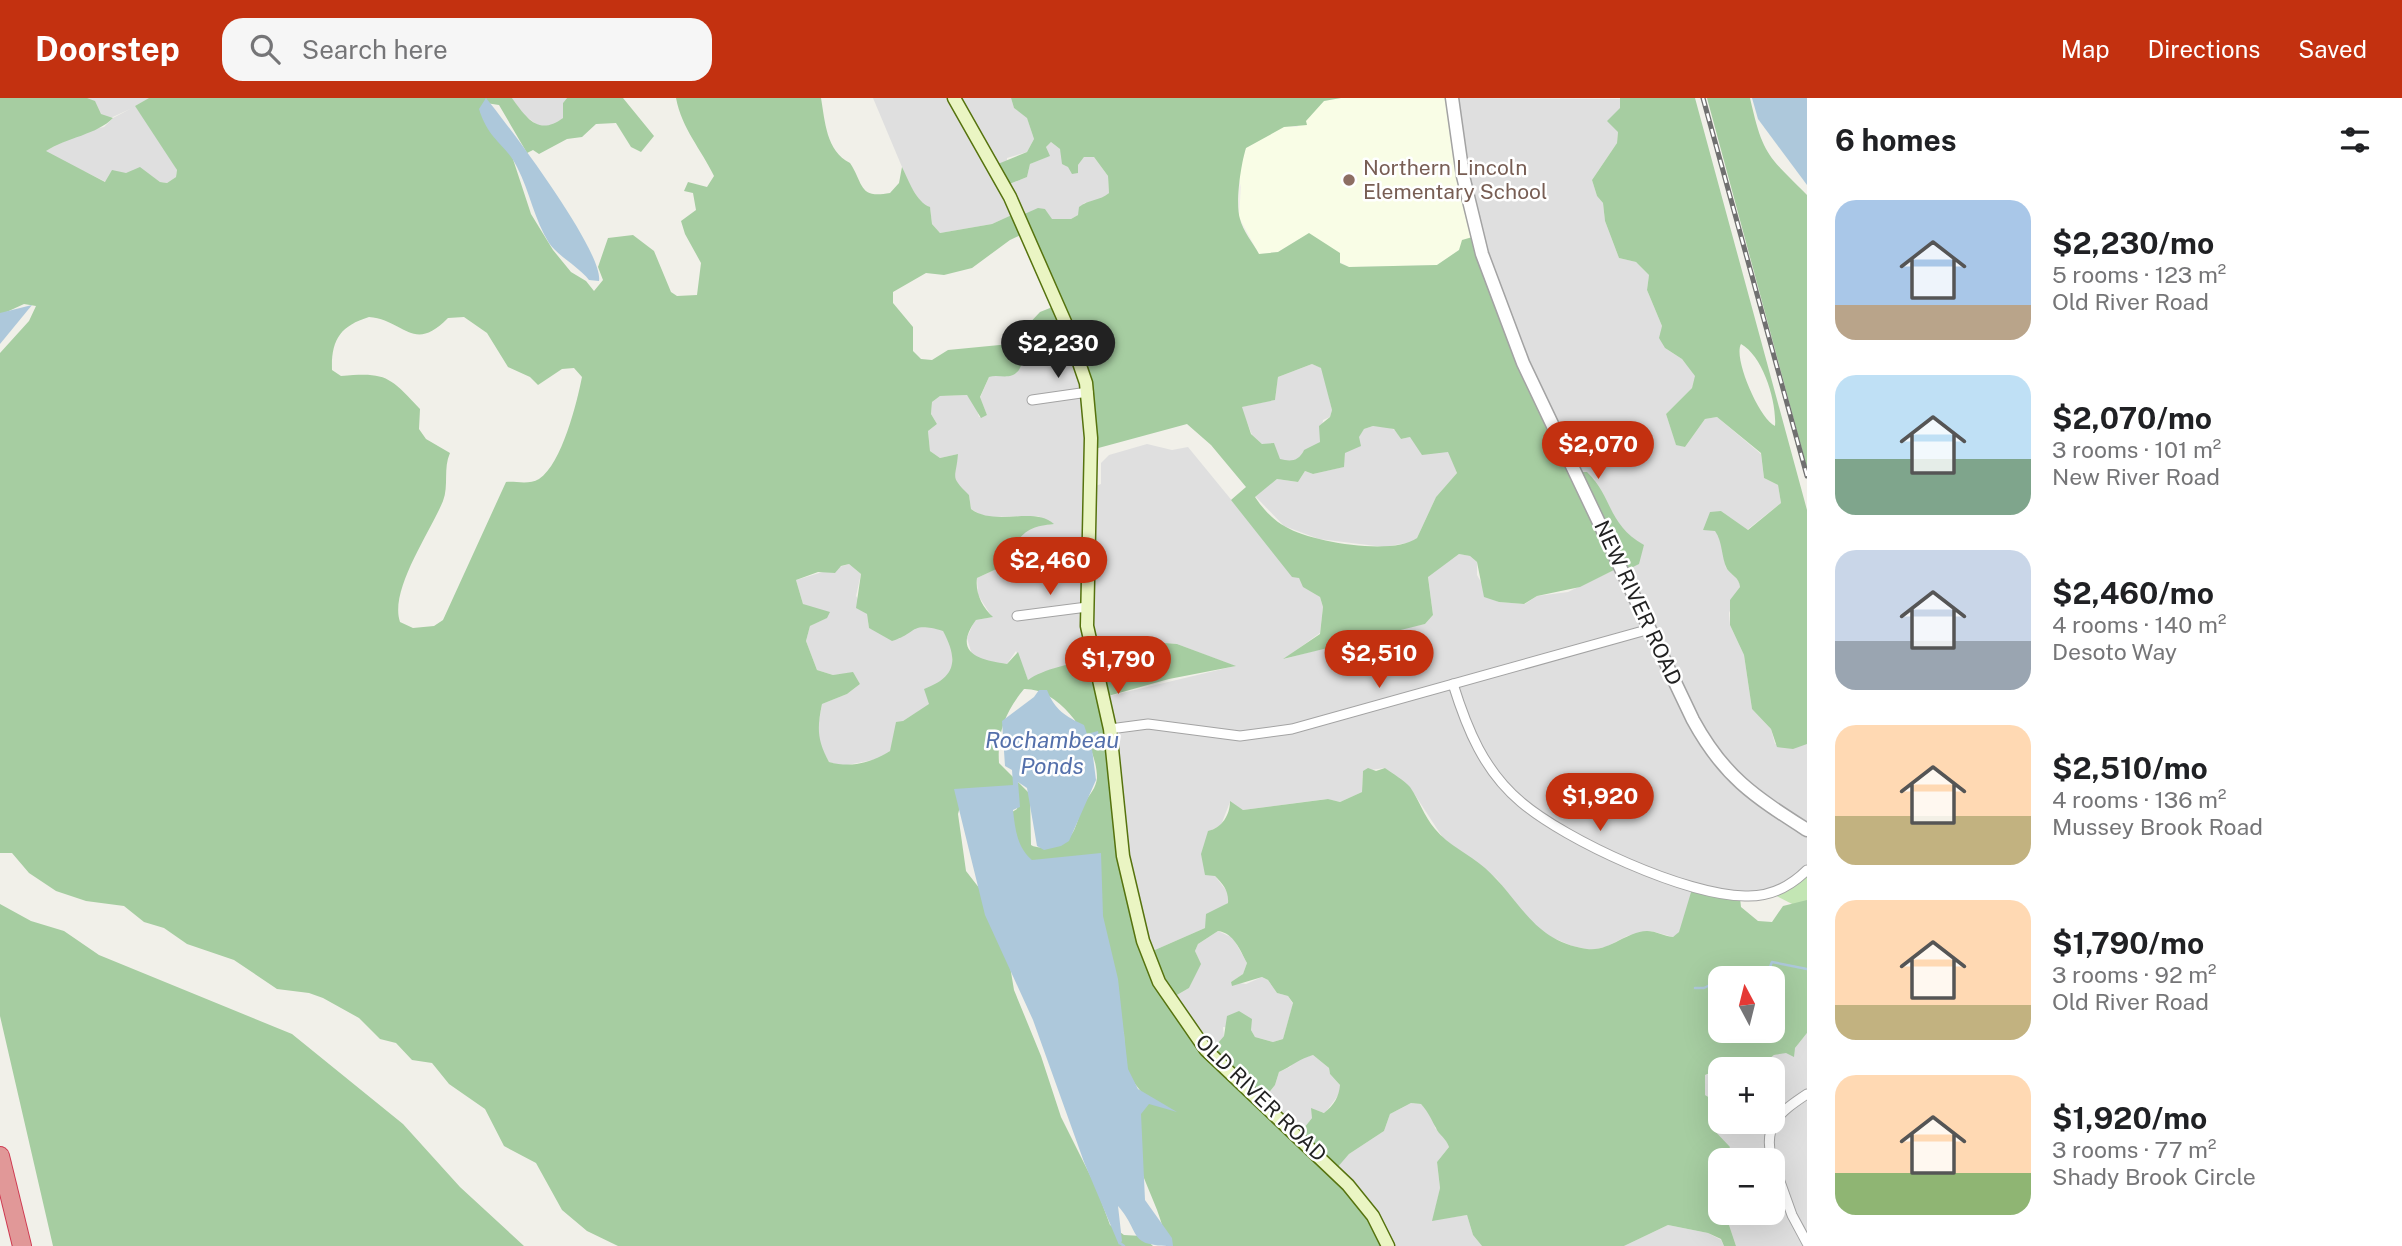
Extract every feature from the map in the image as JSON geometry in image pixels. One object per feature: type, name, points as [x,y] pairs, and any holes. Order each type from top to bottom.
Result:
[{"type":"highway","points":[[0,1156],[22,1246]]},
{"type":"main road","name":"OLD RIVER ROAD","points":[[954,98],[1010,197],[1065,321],[1088,392],[1091,451],[1087,607],[1089,644],[1110,729],[1117,817],[1131,897],[1159,982],[1206,1050],[1349,1185],[1373,1216],[1388,1246]]},
{"type":"street","name":"NEW RIVER ROAD","points":[[1452,98],[1466,188],[1498,302],[1523,363],[1693,720],[1721,765],[1756,797],[1807,830]]},
{"type":"street","points":[[1032,400],[1088,392]]},
{"type":"street","points":[[1017,616],[1087,607]]},
{"type":"street","points":[[1110,729],[1148,724],[1240,736],[1279,731],[1650,629]]},
{"type":"street","points":[[1453,684],[1467,728],[1495,774],[1521,802],[1579,839],[1657,875],[1720,893],[1745,896],[1782,889],[1807,870]]},
{"type":"street","points":[[1769,1148],[1773,1122],[1807,1094]]},
{"type":"street","points":[[1785,1198],[1791,1215],[1807,1242]]},
{"type":"shaded area","points":[[58,98],[150,98],[135,106],[165,147],[177,170],[176,177],[167,183],[160,182],[140,168],[106,182],[49,154],[45,151],[85,131],[104,127],[113,118],[130,109],[100,123]]},
{"type":"shaded area","points":[[512,98],[567,98],[563,103],[563,118],[551,127],[539,126],[524,115]]},
{"type":"shaded area","points":[[873,98],[1011,98],[1014,108],[1027,117],[1034,139],[1027,152],[1007,158],[1007,185],[1027,177],[1030,164],[1049,156],[1046,147],[1051,142],[1060,149],[1064,158],[1078,165],[1084,157],[1094,157],[1108,176],[1109,193],[1101,200],[1084,203],[1078,215],[1071,219],[1052,220],[1045,209],[1020,216],[1016,213],[992,224],[940,233],[932,224],[930,208],[923,205],[910,186]]},
{"type":"shaded area","name":"Northern Lincoln Elementary School","points":[[1341,98],[1448,98],[1472,237],[1437,265],[1349,267],[1299,239],[1278,252],[1259,254],[1239,217],[1241,187],[1238,176],[1246,148],[1284,126],[1297,127],[1324,101]]},
{"type":"shaded area","points":[[1451,98],[1621,99],[1617,143],[1592,180],[1597,196],[1603,203],[1605,221],[1619,258],[1636,262],[1649,275],[1647,290],[1662,326],[1661,337],[1665,348],[1682,359],[1696,376],[1692,388],[1666,414],[1676,444],[1685,447],[1705,419],[1717,417],[1761,454],[1764,478],[1778,485],[1781,503],[1747,530],[1721,511],[1703,530],[1715,530],[1720,538],[1726,568],[1739,581],[1740,587],[1729,613],[1730,625],[1744,655],[1752,709],[1771,729],[1775,744],[1807,744],[1807,870],[1796,882],[1740,897],[1673,937],[1651,931],[1627,936],[1606,947],[1591,950],[1572,946],[1549,936],[1529,922],[1497,879],[1443,838],[1415,795],[1385,768],[1363,771],[1362,792],[1340,802],[1327,799],[1243,810],[1230,802],[1221,825],[1208,832],[1207,838],[1215,876],[1229,894],[1228,903],[1212,913],[1205,928],[1148,953],[1143,939],[1101,698],[1235,666],[1177,644],[1141,641],[1128,656],[1109,661],[1091,659],[1028,680],[1016,651],[1007,664],[982,661],[972,655],[967,638],[973,624],[976,620],[992,617],[978,595],[977,578],[1003,566],[1016,567],[1016,543],[1024,532],[1034,526],[1053,524],[1038,516],[985,517],[971,509],[969,495],[957,487],[953,478],[958,454],[940,458],[930,451],[928,431],[937,424],[931,414],[932,402],[940,396],[967,395],[975,403],[979,417],[987,415],[980,398],[989,377],[1023,363],[1046,359],[1073,346],[1080,359],[1090,488],[1101,484],[1101,463],[1109,455],[1147,444],[1172,450],[1188,447],[1304,587],[1320,597],[1323,607],[1320,633],[1284,659],[1425,624],[1433,615],[1428,576],[1459,554],[1470,556],[1477,562],[1477,575],[1490,598],[1499,602],[1525,604],[1537,596],[1568,592],[1618,568],[1644,546],[1626,535],[1609,511],[1594,479],[1576,472],[1493,288]]},
{"type":"shaded area","points":[[1312,364],[1322,368],[1332,410],[1330,417],[1323,420],[1320,442],[1314,448],[1304,450],[1301,457],[1291,462],[1280,460],[1252,435],[1241,407],[1275,400],[1278,377]]},
{"type":"shaded area","points":[[1373,426],[1388,427],[1395,430],[1401,439],[1410,437],[1449,452],[1457,473],[1436,497],[1417,538],[1412,542],[1384,547],[1319,539],[1284,526],[1255,496],[1277,479],[1298,482],[1305,471],[1313,474],[1343,467],[1345,453],[1364,429]]},
{"type":"shaded area","points":[[849,564],[861,574],[856,596],[867,614],[869,628],[899,639],[910,629],[926,625],[943,630],[952,648],[952,669],[943,682],[925,689],[930,704],[903,721],[890,751],[878,759],[842,766],[829,762],[821,747],[817,732],[822,704],[847,694],[860,684],[853,673],[833,675],[817,670],[806,641],[810,626],[826,618],[803,604],[796,580]]},
{"type":"shaded area","points":[[1218,931],[1233,938],[1247,963],[1243,974],[1231,982],[1246,984],[1262,977],[1268,980],[1277,993],[1288,996],[1293,1004],[1283,1039],[1273,1042],[1255,1037],[1251,1030],[1223,1027],[1224,1036],[1211,1051],[1170,999],[1189,988],[1200,964],[1195,951],[1198,944]]},
{"type":"shaded area","points":[[1807,1033],[1807,1246],[1736,1246],[1729,1225],[1785,1225],[1785,1148],[1726,1148],[1717,1134],[1785,1134],[1785,1057],[1771,1057],[1795,1048]]},
{"type":"shaded area","points":[[1313,1055],[1329,1068],[1330,1074],[1340,1085],[1340,1093],[1325,1113],[1312,1109],[1312,1118],[1300,1133],[1263,1100],[1275,1085],[1279,1072],[1290,1067],[1295,1060]]},
{"type":"shaded area","points":[[1708,1074],[1708,1097],[1705,1095],[1705,1075]]},
{"type":"shaded area","points":[[1411,1103],[1421,1104],[1433,1117],[1435,1128],[1445,1136],[1449,1147],[1437,1162],[1440,1188],[1433,1220],[1467,1215],[1473,1235],[1482,1246],[1387,1246],[1335,1169],[1349,1154],[1384,1131],[1390,1114]]},
{"type":"shaded area","points":[[1668,1225],[1708,1233],[1721,1240],[1724,1246],[1624,1246]]},
{"type":"green space","points":[[0,98],[87,98],[95,101],[101,114],[113,118],[99,128],[46,151],[105,182],[112,170],[126,173],[140,167],[160,182],[167,183],[176,177],[177,170],[135,106],[149,98],[512,98],[534,123],[547,125],[563,118],[563,103],[567,98],[623,98],[654,136],[641,152],[631,147],[616,123],[596,124],[582,137],[567,139],[539,154],[533,150],[527,153],[499,105],[486,103],[480,111],[491,131],[509,147],[531,214],[553,250],[571,272],[586,281],[594,291],[603,280],[598,267],[608,238],[633,235],[654,251],[671,292],[677,296],[697,295],[701,263],[681,221],[696,210],[693,193],[684,191],[688,182],[707,187],[714,176],[687,129],[676,98],[821,98],[831,143],[842,158],[850,163],[863,188],[872,194],[890,193],[899,183],[902,167],[917,196],[930,207],[932,224],[940,233],[992,224],[1016,213],[1020,216],[1038,208],[1045,209],[1052,219],[1071,219],[1078,215],[1079,207],[1109,193],[1108,176],[1094,157],[1084,157],[1078,165],[1078,173],[1072,174],[1068,167],[1062,164],[1060,149],[1051,142],[1046,147],[1050,156],[1030,164],[1027,177],[1007,185],[993,166],[1027,152],[1034,139],[1027,118],[1014,108],[1011,98],[1341,98],[1324,101],[1306,121],[1307,125],[1284,127],[1246,148],[1239,184],[1239,212],[1243,228],[1259,254],[1278,252],[1309,233],[1340,253],[1340,263],[1349,267],[1437,265],[1459,250],[1462,240],[1476,236],[1493,288],[1576,472],[1587,472],[1602,491],[1623,528],[1644,545],[1639,564],[1623,572],[1618,568],[1580,587],[1537,596],[1524,604],[1499,602],[1484,597],[1477,562],[1470,556],[1459,554],[1428,577],[1433,615],[1425,624],[1283,659],[1320,634],[1323,607],[1320,597],[1303,587],[1299,578],[1292,577],[1231,500],[1246,487],[1211,445],[1187,424],[1091,450],[1088,404],[1072,346],[1046,359],[1023,363],[1011,376],[989,377],[980,397],[987,415],[981,418],[967,395],[940,396],[932,402],[931,414],[937,424],[928,431],[930,451],[940,458],[958,454],[955,477],[969,495],[971,509],[991,516],[1036,517],[1054,524],[1032,529],[1020,538],[1016,543],[1026,557],[1019,561],[1016,568],[1003,566],[977,578],[980,599],[993,617],[976,620],[969,631],[968,647],[979,657],[1007,664],[1018,652],[1028,680],[1067,665],[1092,659],[1122,657],[1140,641],[1177,644],[1236,666],[1169,679],[1101,698],[1115,808],[1148,953],[1205,928],[1206,914],[1228,903],[1221,882],[1215,876],[1205,875],[1201,854],[1208,831],[1224,820],[1230,801],[1243,810],[1328,799],[1340,802],[1362,792],[1363,771],[1368,768],[1376,771],[1385,768],[1408,784],[1440,835],[1485,868],[1540,928],[1568,945],[1587,949],[1603,948],[1647,931],[1673,937],[1679,932],[1692,889],[1740,898],[1741,907],[1758,921],[1772,922],[1783,906],[1807,900],[1807,1033],[1795,1048],[1794,1057],[1786,1053],[1771,1057],[1708,1057],[1705,1095],[1708,1097],[1708,1134],[1718,1134],[1730,1147],[1708,1148],[1708,1225],[1729,1225],[1736,1246],[1724,1246],[1721,1239],[1708,1233],[1668,1225],[1624,1246],[1482,1246],[1473,1235],[1467,1215],[1432,1221],[1440,1188],[1437,1162],[1449,1147],[1421,1104],[1411,1103],[1390,1114],[1384,1131],[1349,1154],[1336,1169],[1387,1246],[1166,1246],[1164,1230],[1136,1155],[1134,1120],[1146,1098],[1125,1071],[1124,1033],[1018,862],[1012,812],[1017,809],[1018,802],[964,792],[958,814],[966,871],[990,902],[1007,948],[1014,990],[1041,1056],[1061,1117],[1096,1187],[1110,1225],[1124,1235],[1142,1236],[1153,1246],[618,1246],[587,1231],[562,1210],[536,1163],[504,1146],[485,1109],[449,1084],[432,1063],[412,1060],[396,1043],[380,1039],[359,1018],[323,998],[309,993],[277,989],[234,960],[187,944],[164,928],[144,922],[124,906],[86,901],[56,891],[29,873],[12,853],[0,853],[0,353],[29,321],[36,306],[24,304],[0,315]],"holes":[[[1025,233],[1055,306],[1040,312],[1010,344],[948,350],[932,360],[921,359],[913,351],[913,327],[893,303],[893,292],[926,273],[944,275],[972,268],[1010,240]],[[369,317],[381,319],[417,334],[436,328],[448,318],[464,317],[487,333],[508,367],[530,377],[538,385],[562,369],[574,368],[582,377],[567,432],[555,460],[535,481],[506,482],[443,620],[434,626],[413,628],[400,622],[398,609],[400,594],[413,561],[443,501],[450,453],[426,439],[419,429],[420,409],[393,383],[378,376],[341,376],[332,370],[333,350],[339,336]],[[1312,364],[1321,368],[1332,410],[1330,417],[1319,426],[1320,442],[1304,450],[1294,460],[1280,459],[1274,443],[1262,444],[1251,434],[1242,407],[1275,400],[1278,377]],[[1373,426],[1394,429],[1401,439],[1410,437],[1422,455],[1448,452],[1457,473],[1436,497],[1417,538],[1390,546],[1332,542],[1298,533],[1281,524],[1261,506],[1255,497],[1277,479],[1298,482],[1305,471],[1313,474],[1344,467],[1345,453],[1361,446],[1359,437],[1364,429]],[[849,564],[861,574],[856,608],[867,614],[869,628],[892,641],[924,627],[943,631],[952,658],[951,666],[943,679],[924,689],[929,704],[903,721],[896,722],[890,751],[876,759],[853,764],[829,762],[820,740],[819,720],[822,704],[847,694],[860,684],[853,672],[833,675],[817,670],[806,641],[810,626],[827,618],[830,612],[803,604],[796,580],[818,572],[835,573],[841,566]],[[1024,689],[1038,691],[1064,707],[1084,734],[1095,764],[1095,785],[1071,835],[1067,840],[1052,846],[1031,845],[1030,794],[999,763],[999,742],[1004,723]],[[1218,931],[1224,932],[1239,948],[1247,963],[1243,974],[1231,982],[1232,986],[1262,977],[1268,980],[1277,993],[1288,996],[1293,1003],[1283,1039],[1273,1042],[1255,1037],[1251,1030],[1252,1019],[1239,1011],[1227,1016],[1224,1036],[1211,1051],[1170,999],[1189,988],[1201,964],[1195,951],[1198,944]],[[1313,1055],[1329,1068],[1330,1074],[1340,1085],[1335,1100],[1324,1113],[1311,1108],[1312,1118],[1300,1133],[1263,1100],[1275,1085],[1279,1072]]]},
{"type":"green space","points":[[1620,98],[1695,98],[1807,510],[1807,744],[1793,749],[1777,747],[1771,729],[1752,709],[1744,655],[1730,625],[1730,600],[1740,587],[1737,579],[1727,569],[1715,531],[1703,530],[1710,512],[1721,511],[1748,530],[1781,503],[1778,485],[1764,478],[1761,453],[1717,417],[1705,419],[1685,447],[1676,445],[1666,414],[1692,388],[1695,376],[1682,359],[1665,348],[1659,338],[1662,326],[1647,290],[1649,275],[1636,262],[1619,258],[1605,221],[1603,203],[1597,196],[1592,180],[1617,143],[1618,132],[1607,121],[1620,108]],"holes":[[[1741,344],[1749,350],[1767,380],[1774,405],[1775,426],[1762,412],[1744,374]]]},
{"type":"green space","points":[[1707,98],[1750,98],[1768,153],[1807,195],[1807,468]]},
{"type":"green space","points":[[1807,870],[1807,906],[1796,906],[1771,893]]},
{"type":"green space","points":[[0,904],[31,921],[64,931],[99,955],[292,1034],[403,1124],[460,1187],[524,1246],[53,1246],[0,1016]]},
{"type":"water","points":[[486,98],[533,160],[571,217],[587,244],[599,281],[589,280],[549,243],[517,167],[483,120],[479,109]]},
{"type":"water","points":[[1752,98],[1807,98],[1807,185],[1758,119]]},
{"type":"water","points":[[32,305],[0,344],[0,313]]},
{"type":"water","name":"Rochambeau Ponds","points":[[1039,690],[1047,690],[1057,707],[1084,725],[1087,734],[1098,731],[1099,737],[1091,741],[1096,780],[1069,841],[1044,850],[1037,846],[1027,788],[1018,782],[1020,807],[1013,810],[1016,831],[1023,850],[1032,860],[1101,853],[1103,916],[1118,979],[1128,1069],[1138,1089],[1177,1112],[1149,1104],[1141,1114],[1145,1200],[1172,1238],[1173,1246],[1148,1244],[1141,1240],[1118,1206],[1122,1241],[1119,1245],[1084,1162],[1033,1020],[985,915],[954,789],[1013,785],[1012,770],[1005,766],[1002,721],[1034,697]]},
{"type":"waterway","points":[[1770,966],[1772,962],[1807,969]]},
{"type":"waterway","points":[[1695,988],[1708,986]]},
{"type":"waterway","points":[[1120,1243],[1124,1246]]},
{"type":"railway","points":[[1703,98],[1807,476]]},
{"type":"place","name":"Northern Lincoln Elementary School","points":[[1349,180]]}]
